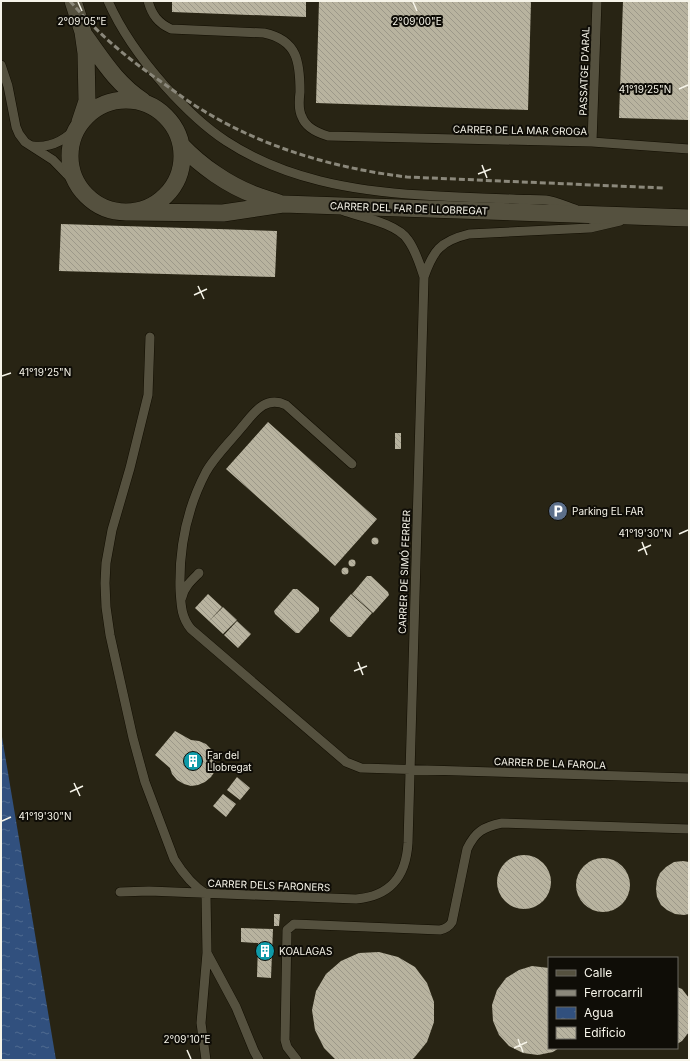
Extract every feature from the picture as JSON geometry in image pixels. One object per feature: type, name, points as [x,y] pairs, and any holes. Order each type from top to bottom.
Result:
[{"type":"street","points":[[73,1],[83,32],[86,53],[87,101],[78,126]]},
{"type":"street","points":[[83,32],[121,85],[146,103]]},
{"type":"street","name":"CARRER DEL FAR DE LLOBREGAT","points":[[130,212],[148,207],[164,197],[176,182],[182,164],[181,145],[174,127],[162,112],[146,103],[127,99],[108,102],[91,111],[78,126],[72,138],[69,152],[72,171],[80,188],[93,202],[111,210],[130,212],[224,213],[283,204],[689,218]]},
{"type":"street","points":[[181,145],[211,171],[232,184],[255,195],[283,204]]},
{"type":"lane","points":[[108,1],[122,30],[146,64],[176,98],[204,125],[226,141],[264,162],[305,177],[346,187],[396,194],[547,200],[594,214]]},
{"type":"lane","name":"CARRER DE LA MAR GROGA","points":[[148,1],[156,18],[171,29],[264,33],[274,35],[284,41],[290,47],[299,63],[299,104],[301,117],[313,130],[328,136],[592,142],[689,149]]},
{"type":"lane","name":"PASSATGE D'ARAL","points":[[592,142],[597,1]]},
{"type":"lane","points":[[1,65],[8,86],[16,127],[19,134],[25,142],[54,160],[80,188]]},
{"type":"lane","points":[[32,146],[42,147],[62,141],[70,136],[78,126]]},
{"type":"lane","points":[[326,206],[398,230],[409,240],[418,259],[424,278]]},
{"type":"lane","points":[[424,278],[429,262],[435,252],[444,244],[455,238],[469,234],[590,228],[637,216]]},
{"type":"lane","name":"CARRER DE SIMÓ FERRER","points":[[404,866],[407,849],[410,769],[424,278]]},
{"type":"lane","points":[[150,337],[148,395],[130,468],[112,530],[106,563],[106,607],[124,699],[145,782],[174,859],[180,869],[198,889],[206,894],[207,953],[200,1023],[206,1060]]},
{"type":"lane","points":[[181,608],[180,576],[182,546],[188,519],[199,487],[207,471],[219,455],[260,408],[273,401],[286,405],[352,464]]},
{"type":"lane","points":[[181,608],[184,590],[199,573]]},
{"type":"lane","name":"CARRER DE LA FAROLA","points":[[181,608],[186,624],[191,630],[346,762],[361,768],[689,778]]},
{"type":"lane","points":[[297,1060],[287,1047],[285,1040],[287,930],[294,924],[444,929],[452,922],[467,849],[472,838],[480,831],[490,826],[502,823],[689,830]]},
{"type":"lane","name":"CARRER DELS FARONERS","points":[[120,892],[150,891],[356,899],[376,895],[392,884],[400,875],[404,866]]},
{"type":"lane","points":[[207,953],[236,1007],[259,1060]]},
{"type":"water","points":[[1,731],[56,1060],[1,1060]]},
{"type":"building","points":[[172,1],[306,1],[306,17],[172,12]]},
{"type":"building","points":[[319,1],[531,1],[528,110],[316,103]]},
{"type":"building","points":[[623,1],[689,1],[689,120],[619,118]]},
{"type":"building","points":[[61,224],[277,231],[275,277],[59,271]]},
{"type":"building","points":[[268,422],[377,519],[335,566],[226,469]]},
{"type":"building","points":[[395,433],[401,433],[401,449],[395,449]]},
{"type":"building","points":[[375,537],[378,538],[378,544],[375,545],[372,544],[371,541],[372,538]]},
{"type":"building","points":[[352,559],[355,560],[355,566],[352,567],[349,566],[348,563],[349,560]]},
{"type":"building","points":[[345,567],[348,568],[348,574],[345,575],[342,574],[341,571],[342,568]]},
{"type":"building","points":[[367,576],[371,576],[388,592],[389,595],[373,613],[352,594]]},
{"type":"building","points":[[293,589],[297,589],[319,608],[319,611],[299,633],[296,633],[275,614],[274,611]]},
{"type":"building","points":[[208,594],[222,607],[209,621],[195,608]]},
{"type":"building","points":[[351,594],[372,613],[351,637],[348,637],[330,621],[330,618]]},
{"type":"building","points":[[223,607],[237,620],[223,634],[209,621]]},
{"type":"building","points":[[237,621],[251,634],[238,648],[224,635]]},
{"type":"building","name":"Far del Llobregat","points":[[175,731],[191,740],[206,744],[211,749],[215,756],[215,771],[205,782],[191,786],[184,784],[177,780],[172,774],[170,768],[155,755]]},
{"type":"building","points":[[237,777],[250,788],[240,800],[227,790]]},
{"type":"building","points":[[223,794],[236,804],[226,817],[213,806]]},
{"type":"building","points":[[524,855],[534,857],[543,863],[549,872],[551,882],[549,892],[543,901],[534,907],[524,909],[514,907],[505,901],[499,892],[497,882],[499,872],[505,863],[514,857]]},
{"type":"building","points":[[603,858],[613,860],[622,866],[628,875],[630,885],[628,895],[622,904],[613,910],[603,912],[593,910],[584,904],[578,895],[576,885],[578,875],[584,866],[593,860]]},
{"type":"building","points":[[674,862],[689,862],[689,914],[684,915],[675,914],[661,905],[657,897],[656,889],[657,880],[660,873]]},
{"type":"building","points":[[274,914],[280,914],[279,926],[274,926]]},
{"type":"building","name":"KOALAGAS","points":[[241,928],[273,929],[271,978],[257,977],[258,943],[241,942]]},
{"type":"building","points":[[379,952],[398,957],[415,967],[427,983],[434,1002],[434,1022],[427,1042],[411,1060],[336,1060],[324,1048],[315,1030],[312,1010],[316,991],[326,974],[341,961],[359,953]]},
{"type":"building","points":[[532,966],[548,968],[548,1049],[558,1049],[553,1052],[538,1055],[523,1053],[509,1046],[499,1035],[493,1021],[492,1005],[497,990],[506,978],[519,970]]},
{"type":"building","points":[[678,987],[682,989],[689,998],[689,1032],[682,1041],[678,1043]]},
{"type":"railway","points":[[70,1],[102,35],[150,74],[191,103],[209,114],[255,137],[305,156],[356,169],[407,177],[663,188]]},
{"type":"place","name":"Parking EL FAR","points":[[558,511]]},
{"type":"place","name":"Far del Llobregat","points":[[193,761]]},
{"type":"place","name":"KOALAGAS","points":[[265,951]]}]
